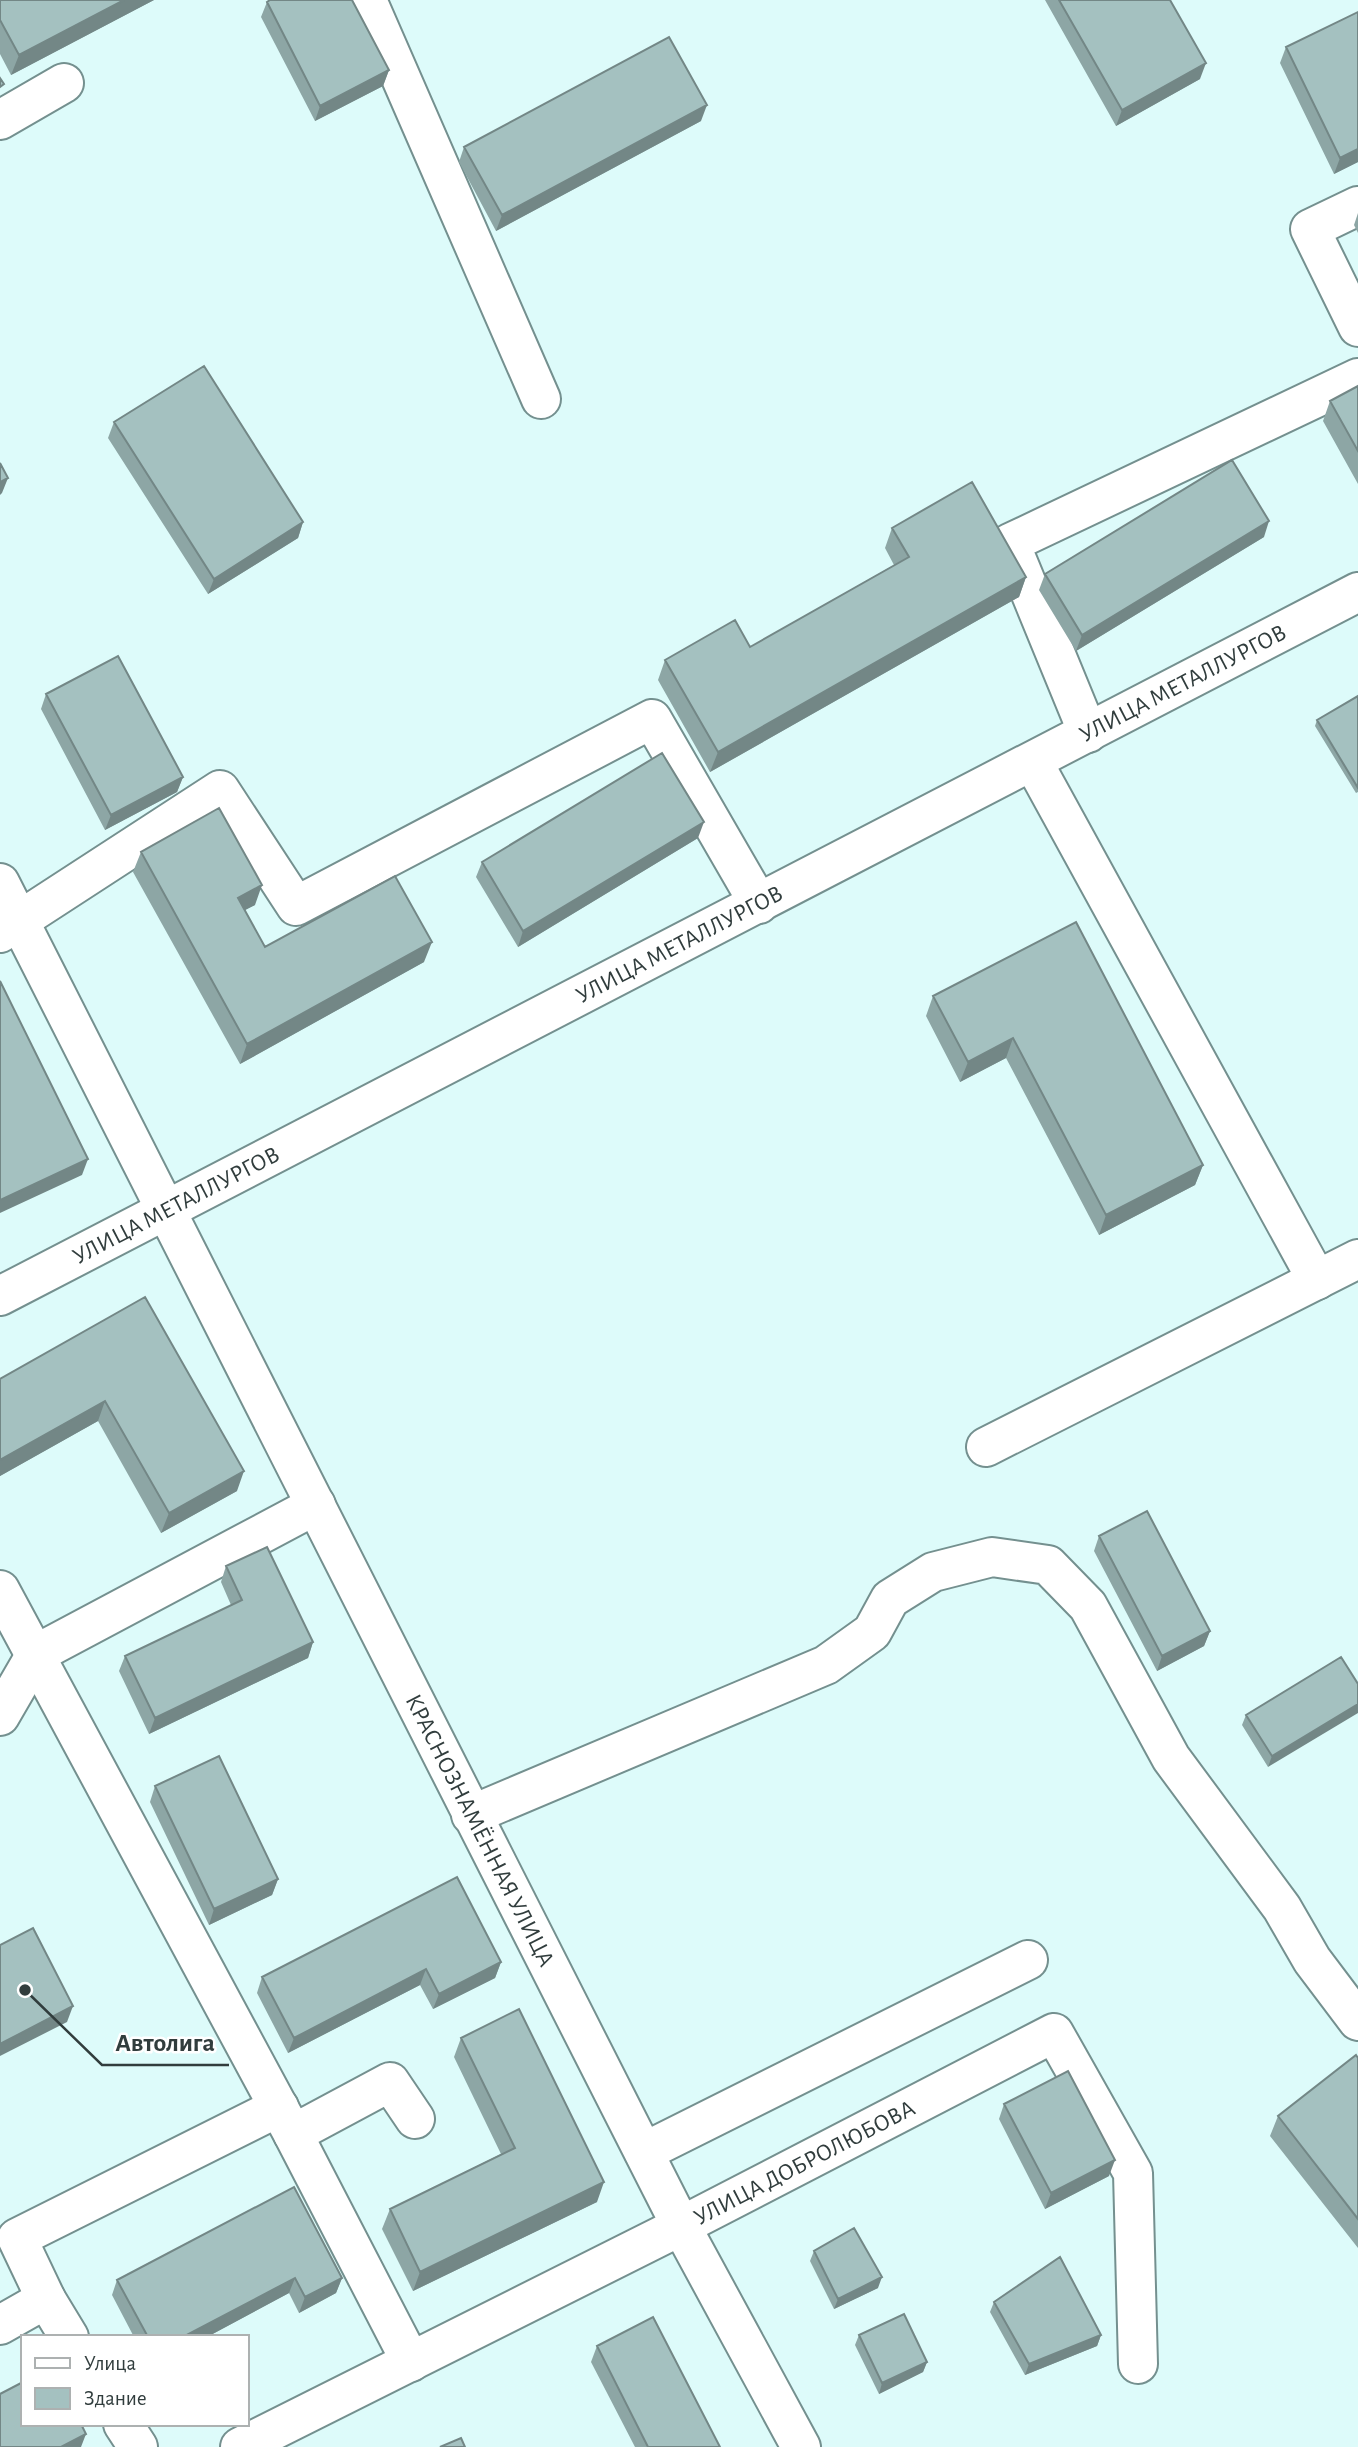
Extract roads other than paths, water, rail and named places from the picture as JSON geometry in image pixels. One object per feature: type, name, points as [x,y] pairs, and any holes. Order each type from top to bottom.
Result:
[{"type":"street","points":[[367,0],[541,399]]},
{"type":"street","points":[[0,120],[64,83]]},
{"type":"street","points":[[1358,206],[1310,229],[1358,327]]},
{"type":"street","points":[[1088,733],[1010,543],[1358,378]]},
{"type":"street","name":"УЛИЦА МЕТАЛЛУРГОВ","points":[[0,1296],[1358,592]]},
{"type":"street","points":[[10,927],[220,790],[296,906],[652,719],[759,904]]},
{"type":"street","points":[[1033,762],[1317,1280]]},
{"type":"street","name":"КРАСНОЗНАМЁННАЯ УЛИЦА","points":[[0,883],[10,927],[164,1212],[316,1505],[681,2226],[801,2447]]},
{"type":"street","points":[[986,1447],[1358,1259]]},
{"type":"street","points":[[0,1716],[36,1654],[316,1505]]},
{"type":"street","points":[[471,1815],[826,1665],[872,1632],[890,1599],[933,1572],[992,1557],[1048,1565],[1088,1606],[1171,1758],[1282,1908],[1312,1960],[1358,2021]]},
{"type":"street","points":[[0,1590],[286,2121],[411,2362]]},
{"type":"street","points":[[644,2152],[1028,1960]]},
{"type":"street","name":"УЛИЦА ДОБРОЛЮБОВА","points":[[240,2447],[286,2437],[411,2362],[1054,2033],[1133,2173],[1138,2364]]},
{"type":"street","points":[[68,2335],[46,2300],[18,2238],[286,2121],[390,2082],[415,2119]]},
{"type":"street","points":[[0,2325],[46,2300]]},
{"type":"street","points":[[125,2426],[138,2447]]},
{"type":"place","name":"Автолига","points":[[25,1990]]}]
